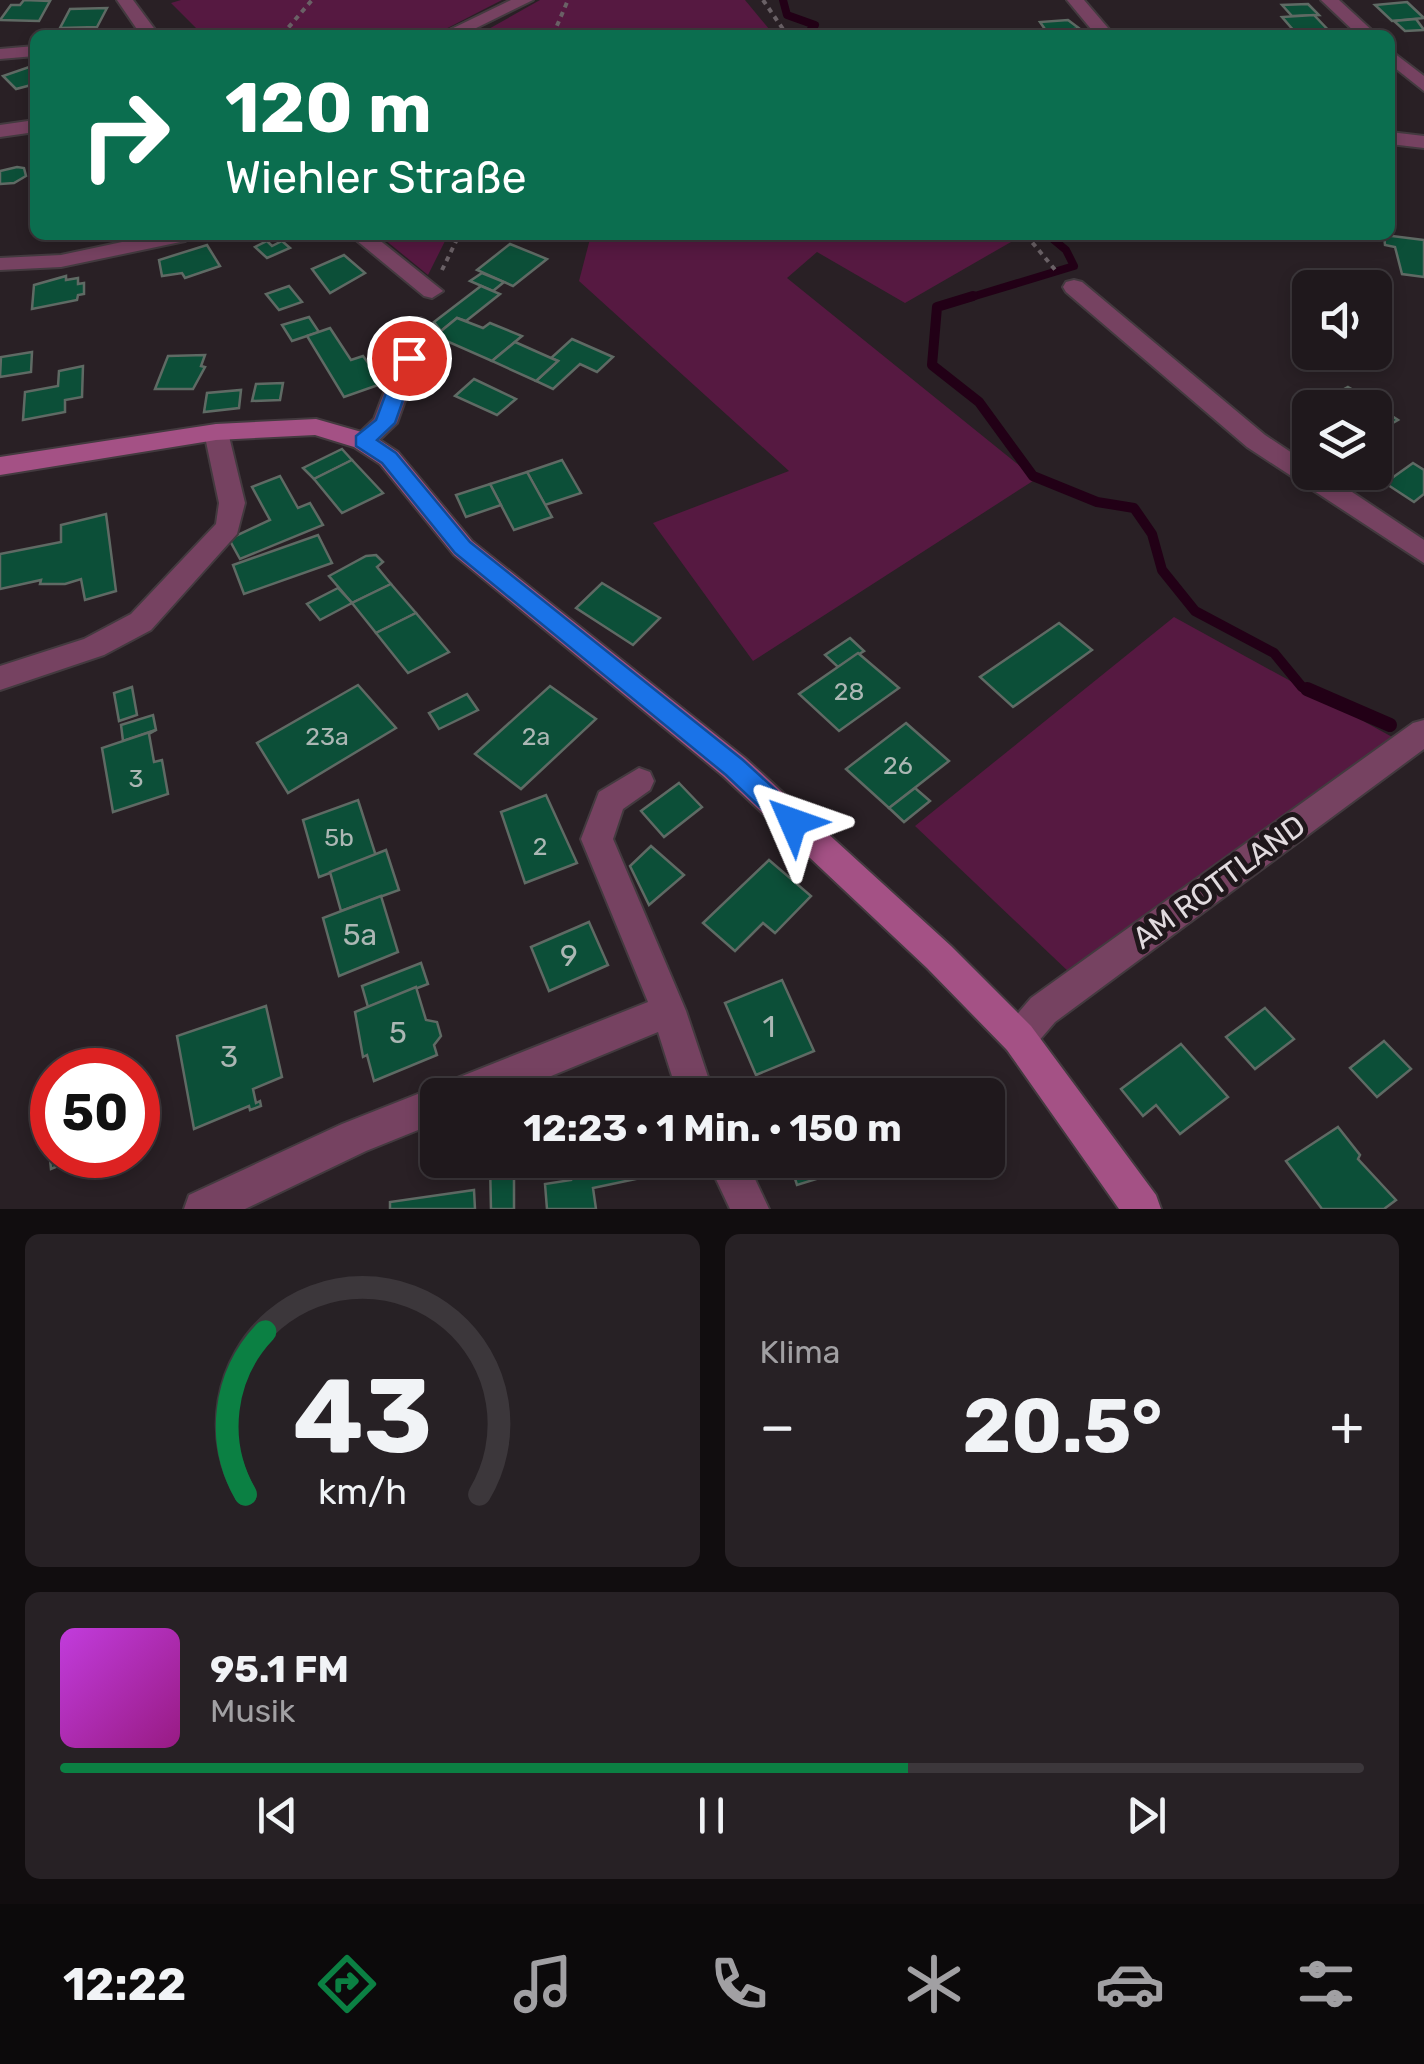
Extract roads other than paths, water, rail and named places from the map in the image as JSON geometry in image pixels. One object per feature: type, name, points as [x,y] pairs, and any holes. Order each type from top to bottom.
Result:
[{"type":"main road","points":[[0,466],[216,432],[316,427],[363,441],[389,458],[463,548],[734,767],[939,958],[1019,1038],[1142,1209]]},
{"type":"street","points":[[125,0],[146,30]]},
{"type":"street","points":[[459,30],[526,0]]},
{"type":"street","points":[[1075,0],[1101,30]]},
{"type":"street","points":[[1329,0],[1362,30]]},
{"type":"street","points":[[0,54],[30,51]]},
{"type":"street","points":[[1395,59],[1424,86]]},
{"type":"street","points":[[0,131],[30,127]]},
{"type":"street","points":[[1395,139],[1424,142]]},
{"type":"street","points":[[0,264],[61,261],[161,240]]},
{"type":"street","points":[[366,240],[432,292]]},
{"type":"street","points":[[1074,288],[1256,441],[1424,553]]},
{"type":"street","points":[[363,441],[385,423],[420,325]]},
{"type":"street","points":[[0,678],[94,648],[141,622],[228,527],[232,503],[216,432]]},
{"type":"street","name":"AM ROTTLAND","points":[[1019,1038],[1044,1010],[1424,732]]},
{"type":"street","points":[[640,781],[610,801],[596,838],[669,1012],[690,1078]]},
{"type":"street","points":[[503,1078],[669,1012]]},
{"type":"street","points":[[203,1209],[355,1137],[420,1111]]},
{"type":"street","points":[[735,1178],[750,1209]]},
{"type":"waterway","points":[[783,0],[787,15],[815,25],[810,30]]},
{"type":"waterway","points":[[965,299],[1074,266],[1066,250],[1054,240]]},
{"type":"waterway","points":[[973,296],[937,307],[932,365],[979,402],[1033,476],[1097,502],[1134,508],[1152,534],[1162,570],[1195,611],[1274,653],[1307,689]]},
{"type":"waterway","points":[[1307,689],[1312,691]]},
{"type":"waterway","points":[[1307,689],[1390,725]]}]
